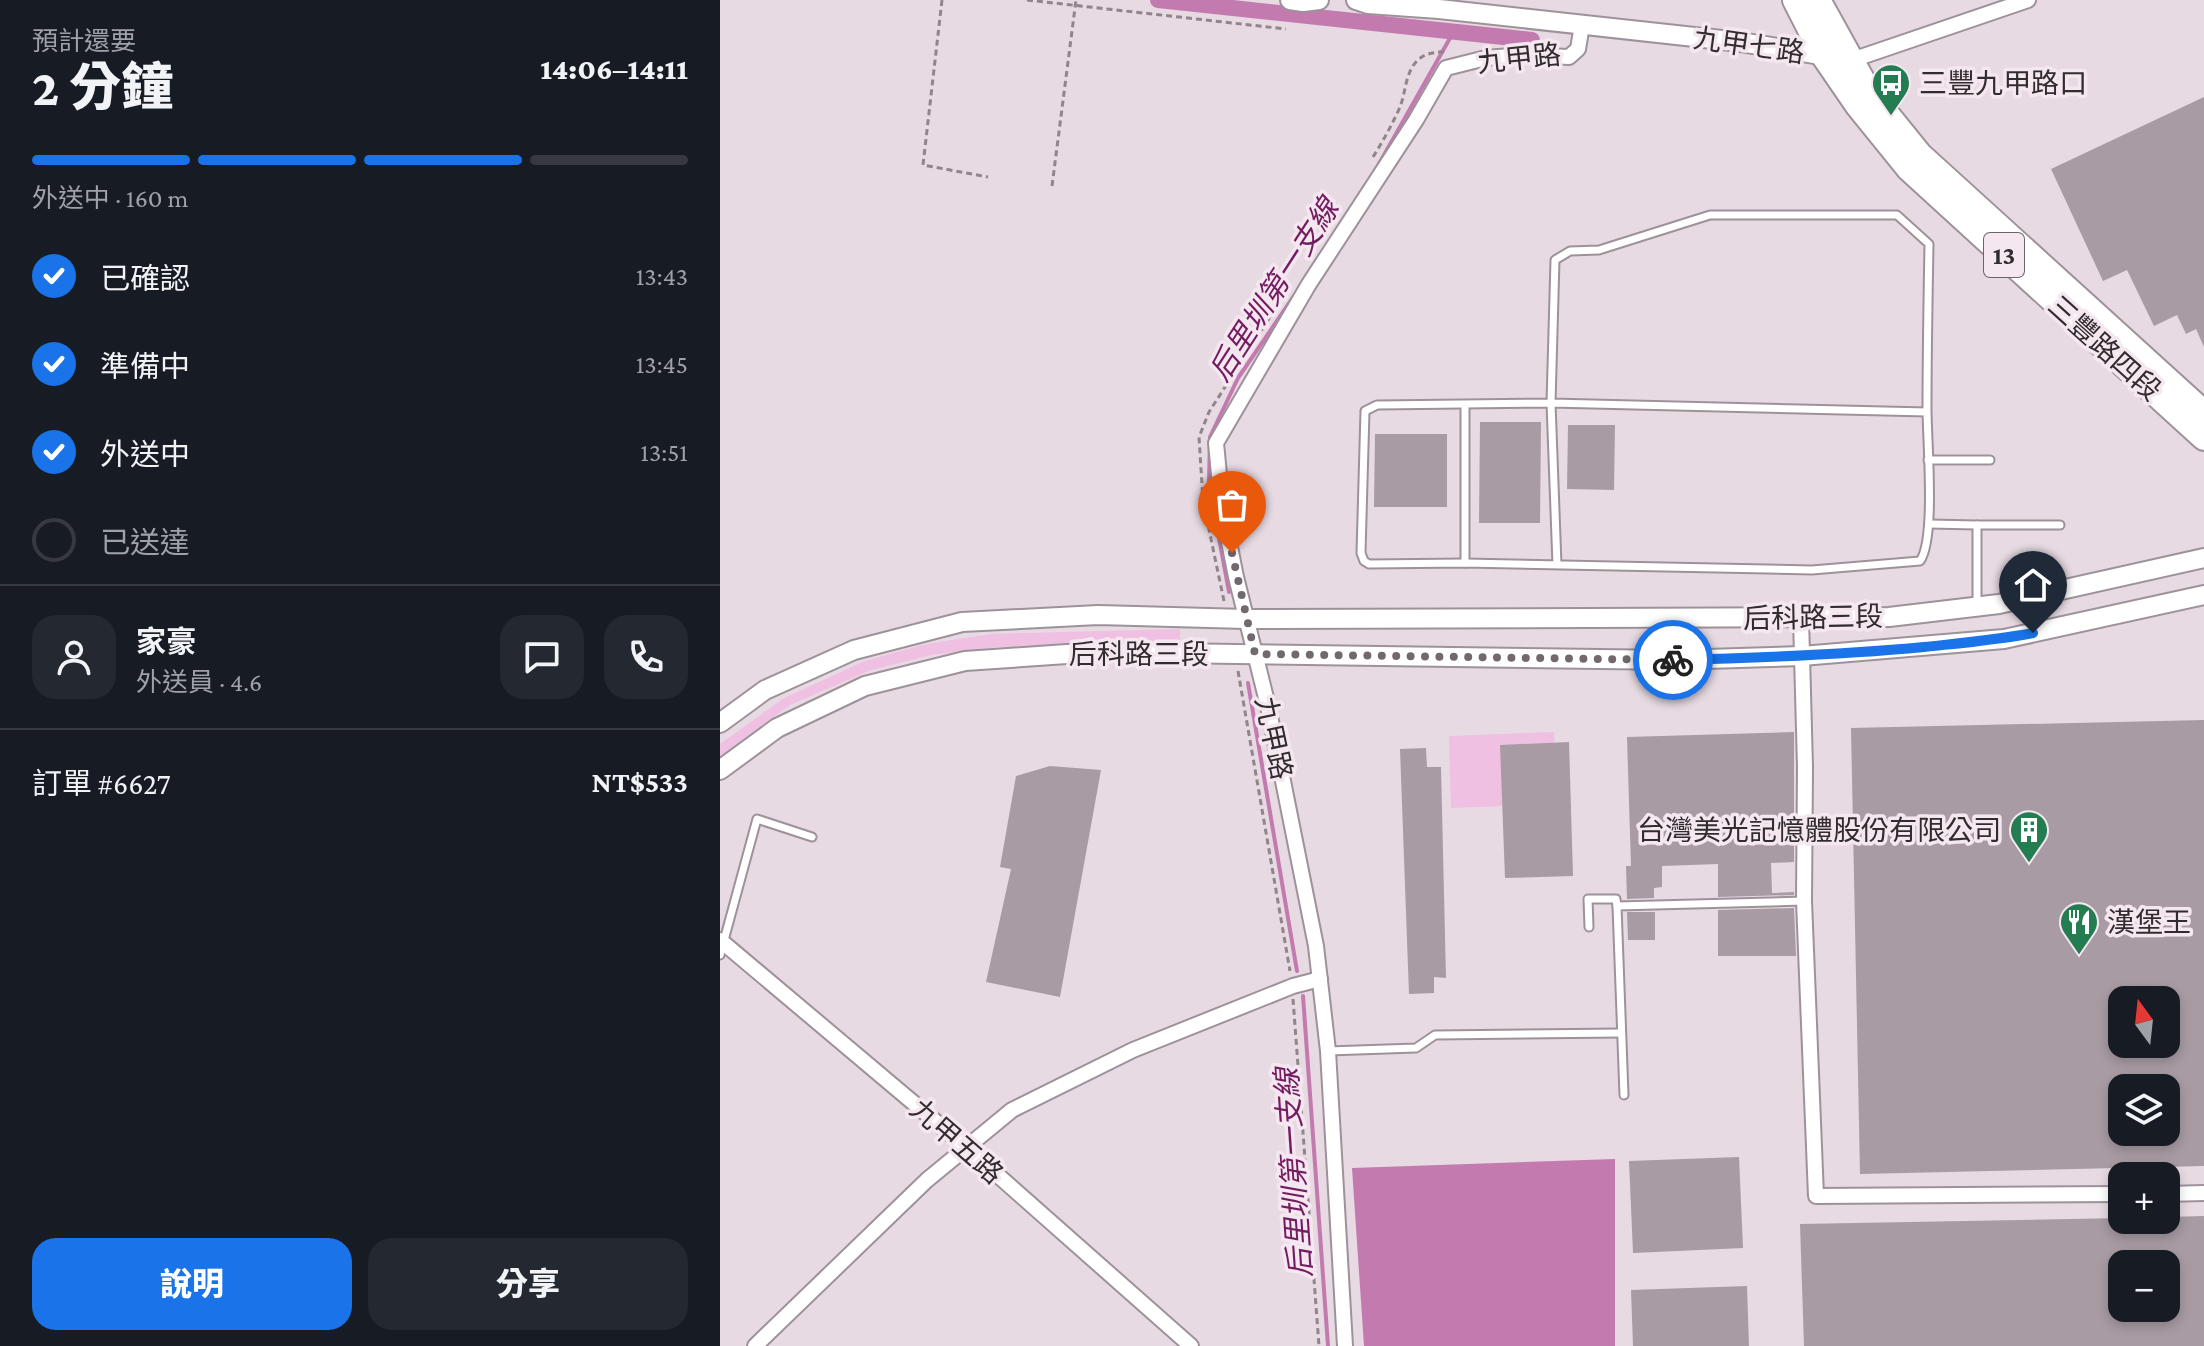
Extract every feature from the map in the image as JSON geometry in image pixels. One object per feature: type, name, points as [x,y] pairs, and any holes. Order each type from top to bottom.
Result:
[{"type":"main road","name":"三豐路四段","points":[[1795,0],[1823,55],[1858,106],[1909,169],[2204,438]]},
{"type":"main road","name":"三豐路四段","points":[[1818,0],[1869,92],[1920,155],[2204,413]]},
{"type":"street","points":[[1290,0],[1319,0]]},
{"type":"street","name":"九甲七路","points":[[1356,0],[1368,4],[1740,42],[1852,60],[2028,0]]},
{"type":"street","name":"九甲七路","points":[[1439,0],[1460,11]]},
{"type":"street","name":"九甲路","points":[[1345,1346],[1328,1051],[1316,946],[1268,706],[1222,506],[1216,443],[1309,284],[1416,120],[1446,68],[1486,58],[1523,55],[1569,57],[1578,49],[1582,25]]},
{"type":"street","name":"后科路三段","points":[[720,723],[765,690],[854,650],[962,622],[1098,615],[1246,619],[1889,617],[1999,604],[2204,558]]},
{"type":"street","name":"后科路三段","points":[[720,770],[777,728],[865,686],[965,661],[1096,652],[1674,660],[1802,656],[2004,639],[2204,595]]},
{"type":"street","points":[[1801,618],[1805,767],[1804,901],[1816,1196],[2108,1194]]},
{"type":"street","name":"九甲五路","points":[[721,946],[967,1148],[1191,1346]]},
{"type":"street","points":[[755,1346],[927,1180],[1012,1110],[1133,1050],[1293,986],[1320,979]]},
{"type":"street","points":[[2180,1194],[2204,1193]]},
{"type":"lane","points":[[1557,565],[1551,403],[1555,260],[1570,251],[1599,250],[1710,215],[1897,215],[1929,244],[1929,524],[1925,555],[1920,561],[1812,570],[1369,564],[1364,561],[1361,553],[1365,411],[1377,405],[1551,403],[1927,412]]},
{"type":"lane","points":[[1465,405],[1465,563]]},
{"type":"lane","points":[[1928,460],[1990,460]]},
{"type":"lane","points":[[1929,524],[2060,525]]},
{"type":"lane","points":[[1977,525],[1977,607]]},
{"type":"lane","points":[[721,946],[757,819],[812,837]]},
{"type":"lane","points":[[1589,927],[1588,899],[1616,899],[1624,1095]]},
{"type":"lane","points":[[1617,906],[1804,901]]},
{"type":"lane","points":[[1328,1051],[1416,1048],[1435,1035],[1621,1033]]},
{"type":"path","points":[[942,0],[923,165],[988,177]]},
{"type":"path","points":[[1027,0],[1076,3],[1286,29]]},
{"type":"path","points":[[1052,186],[1076,3]]},
{"type":"shaded area","points":[[1180,629],[1180,644],[998,647],[931,655],[871,670],[790,705],[720,756],[720,744],[784,698],[865,661],[926,644],[991,634]]},
{"type":"shaded area","points":[[1554,732],[1557,804],[1451,808],[1449,736]]},
{"type":"shaded area","points":[[1615,1159],[1615,1346],[1364,1346],[1352,1168]]},
{"type":"building","points":[[2204,97],[2204,347],[2196,329],[2186,334],[2177,315],[2154,326],[2127,270],[2103,281],[2051,169]]},
{"type":"building","points":[[1480,422],[1541,422],[1540,523],[1479,523]]},
{"type":"building","points":[[1568,425],[1615,425],[1614,490],[1567,489]]},
{"type":"building","points":[[1375,434],[1447,434],[1447,507],[1374,507]]},
{"type":"building","name":"台灣美光記憶體股份有限公司","points":[[2204,720],[2204,1166],[2180,1167],[2180,1162],[2108,1162],[2108,1168],[1860,1174],[1851,728]]},
{"type":"building","points":[[1794,732],[1794,862],[1771,863],[1772,893],[1794,892],[1794,895],[1718,897],[1718,864],[1662,866],[1662,887],[1654,888],[1654,898],[1627,899],[1626,866],[1631,866],[1627,737]]},
{"type":"building","points":[[1569,742],[1573,876],[1505,878],[1500,745]]},
{"type":"building","points":[[1426,748],[1427,767],[1441,767],[1446,978],[1434,977],[1434,993],[1409,994],[1400,749]]},
{"type":"building","points":[[1050,766],[1101,770],[1060,997],[986,982],[1011,869],[1000,867],[1016,776]]},
{"type":"building","points":[[1794,908],[1796,956],[1718,956],[1718,910]]},
{"type":"building","points":[[1627,912],[1655,912],[1655,940],[1628,940]]},
{"type":"building","points":[[1739,1157],[1743,1248],[1633,1253],[1629,1161]]},
{"type":"building","points":[[2204,1216],[2204,1346],[1804,1346],[1800,1224],[2108,1218],[2108,1234],[2180,1234],[2180,1217]]},
{"type":"building","points":[[1747,1286],[1749,1346],[1633,1346],[1631,1290]]},
{"type":"waterway","points":[[1158,0],[1532,40]]},
{"type":"waterway","name":"后里圳第一支線","points":[[1375,171],[1454,31]]},
{"type":"waterway","name":"后里圳第一支線","points":[[1229,592],[1209,484],[1210,437],[1238,378],[1294,296]]},
{"type":"waterway","name":"后里圳第一支線","points":[[1248,683],[1297,971]]},
{"type":"waterway","name":"后里圳第一支線","points":[[1303,996],[1328,1346]]},
{"type":"way so far","points":[[1232,553],[1255,654],[1673,660]]},
{"type":"place","name":"三豐九甲路口","points":[[1891,117]]},
{"type":"place","name":"台灣美光記憶體股份有限公司","points":[[2029,864]]},
{"type":"place","name":"漢堡王","points":[[2079,956]]},
{"type":"route","points":[[1673,660],[1889,650],[2004,639],[2033,633]]}]
